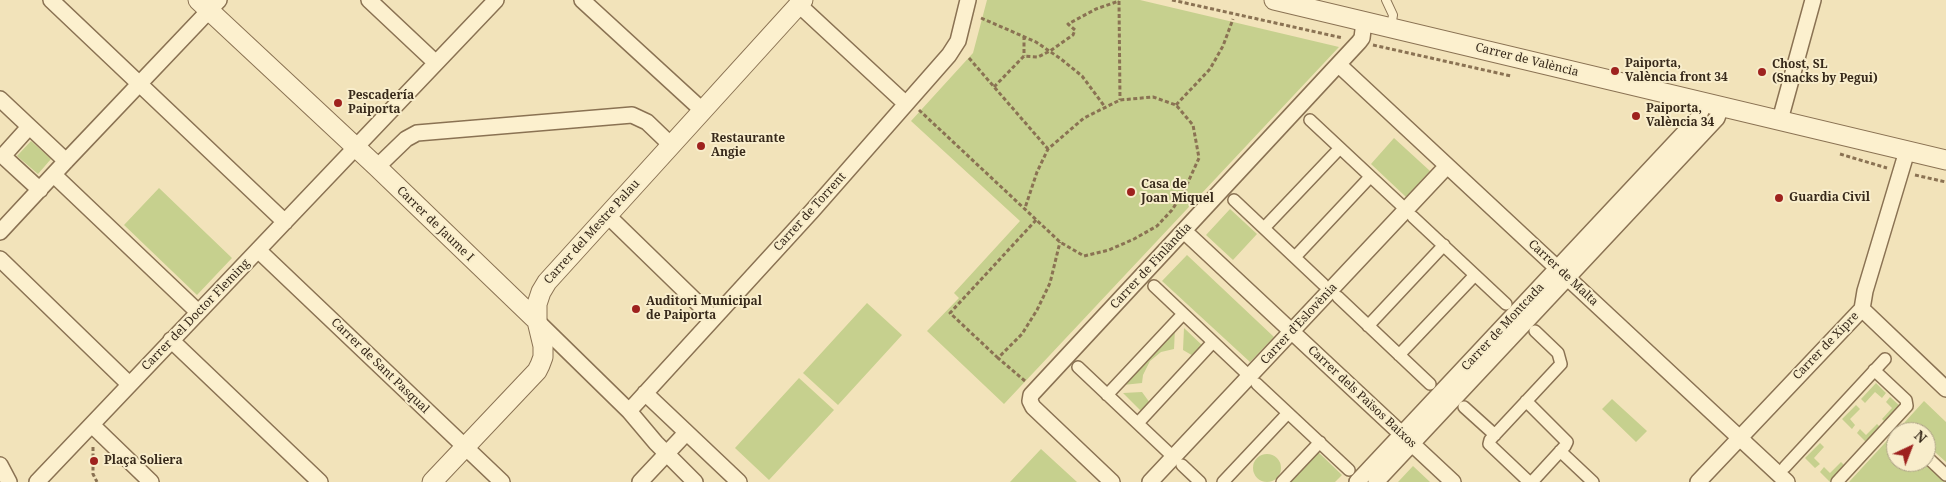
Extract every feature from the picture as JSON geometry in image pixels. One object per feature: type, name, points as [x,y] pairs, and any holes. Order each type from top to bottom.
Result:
[{"type":"street","points":[[51,0],[285,222]]},
{"type":"street","name":"Carrer del Doctor Fleming","points":[[37,482],[97,430],[129,384],[496,0]]},
{"type":"street","points":[[582,0],[702,110]]},
{"type":"street","name":"Carrer de Torrent","points":[[629,411],[900,112],[912,106],[958,41],[968,0]]},
{"type":"street","name":"Carrer de València","points":[[1274,0],[1946,160]]},
{"type":"street","points":[[1780,120],[1812,0]]},
{"type":"street","points":[[375,2],[436,63]]},
{"type":"street","points":[[801,3],[912,106]]},
{"type":"street","name":"Carrer del Mestre Palau","points":[[432,482],[537,371],[543,357],[543,346],[536,321],[537,304],[540,292],[547,282],[801,3]]},
{"type":"street","points":[[0,232],[139,85],[209,4]]},
{"type":"street","name":"Carrer de Jaume I","points":[[209,4],[629,411],[666,454],[695,482]]},
{"type":"street","name":"Carrer de Finlàndia","points":[[1029,389],[1184,231],[1339,65],[1362,38],[1364,22]]},
{"type":"street","name":"Carrer de Malta","points":[[1339,65],[1739,438],[1786,474]]},
{"type":"street","points":[[0,99],[66,161]]},
{"type":"street","name":"Carrer de Montcada","points":[[1376,482],[1406,439],[1562,273],[1699,117],[1713,104]]},
{"type":"street","points":[[377,168],[406,139],[417,133],[632,115],[647,122],[671,145]]},
{"type":"street","points":[[1310,120],[1401,205]]},
{"type":"street","points":[[29,127],[2,158],[40,190]]},
{"type":"street","points":[[1264,228],[1340,148]]},
{"type":"street","name":"Carrer de Xipre","points":[[1698,482],[1862,309],[1865,290],[1907,151]]},
{"type":"street","name":"Carrer d'Eslovènia","points":[[1150,482],[1447,166]]},
{"type":"street","points":[[54,175],[198,312]]},
{"type":"street","points":[[1295,257],[1370,177]]},
{"type":"street","points":[[1234,200],[1323,284]]},
{"type":"street","points":[[607,215],[713,318]]},
{"type":"street","points":[[1414,217],[1506,304]]},
{"type":"street","name":"Carrer dels Països Baixos","points":[[1184,231],[1452,482]]},
{"type":"street","points":[[1368,326],[1444,246]]},
{"type":"street","name":"Carrer de Sant Pasqual","points":[[258,250],[502,482]]},
{"type":"street","points":[[0,260],[129,384]]},
{"type":"street","points":[[1400,355],[1475,274]]},
{"type":"street","points":[[1154,286],[1245,372]]},
{"type":"street","points":[[1338,297],[1430,384]]},
{"type":"street","points":[[1862,309],[1946,389]]},
{"type":"street","points":[[1107,395],[1183,314]]},
{"type":"street","points":[[1526,402],[1566,439],[1566,444],[1560,452],[1534,480],[1529,481],[1489,442],[1560,364],[1558,353],[1535,332]]},
{"type":"street","points":[[171,340],[320,482]]},
{"type":"street","points":[[1138,423],[1213,342]]},
{"type":"street","points":[[1786,474],[1885,359]]},
{"type":"street","points":[[1078,367],[1169,453]]},
{"type":"street","points":[[1874,370],[1908,403],[1892,422]]},
{"type":"street","points":[[1258,384],[1353,476]]},
{"type":"street","points":[[1029,389],[1032,407],[1112,482]]},
{"type":"street","points":[[645,394],[739,482]]},
{"type":"street","points":[[1464,407],[1495,435]]},
{"type":"street","points":[[1223,482],[1288,413]]},
{"type":"street","points":[[1837,482],[1886,428]]},
{"type":"street","points":[[97,430],[151,482]]},
{"type":"street","points":[[640,482],[686,433]]},
{"type":"street","name":"Carrer de Montcada","points":[[1353,476],[1406,439]]},
{"type":"street","points":[[1282,482],[1320,442]]},
{"type":"street","points":[[1560,452],[1593,482]]},
{"type":"street","points":[[0,465],[9,482]]},
{"type":"street","points":[[1182,465],[1200,482]]},
{"type":"street","points":[[1936,466],[1946,475]]},
{"type":"lane","points":[[1386,0],[1393,15],[1390,27]]},
{"type":"path","points":[[1024,56],[1038,57],[1050,51],[1073,35],[1075,30],[1068,24],[1096,9],[1119,0],[1120,100]]},
{"type":"path","points":[[1172,0],[1512,76]]},
{"type":"path","points":[[981,18],[1024,36],[1050,51],[1082,76],[1105,107]]},
{"type":"path","points":[[1176,105],[1210,68],[1223,46],[1233,19]]},
{"type":"path","points":[[994,87],[1024,56],[1024,36]]},
{"type":"path","points":[[969,58],[1048,149]]},
{"type":"path","points":[[912,106],[1060,242],[1084,256],[1109,250],[1134,239],[1157,226],[1172,210],[1184,191],[1199,158],[1193,124],[1176,105],[1153,97],[1120,100],[1105,107],[1084,118],[1048,149],[1037,172],[1025,208]]},
{"type":"path","points":[[1832,152],[1946,182]]},
{"type":"path","points":[[1029,389],[950,312],[1037,219]]},
{"type":"path","points":[[998,358],[1022,334],[1037,310],[1050,282],[1060,242]]},
{"type":"path","points":[[97,430],[92,445],[93,474],[97,482]]},
{"type":"green space","points":[[987,0],[1140,0],[1339,47],[1004,404],[927,331],[959,298],[954,293],[1020,221],[911,121],[973,53]]},
{"type":"green space","points":[[1394,138],[1430,171],[1406,197],[1371,164]]},
{"type":"green space","points":[[31,141],[51,159],[38,174],[17,156]]},
{"type":"green space","points":[[159,188],[232,258],[197,295],[124,225]]},
{"type":"green space","points":[[1230,209],[1257,234],[1233,260],[1206,235]]},
{"type":"green space","points":[[1187,255],[1274,337],[1250,362],[1162,281]]},
{"type":"green space","points":[[867,303],[902,335],[838,405],[803,373]]},
{"type":"green space","points":[[1184,328],[1204,347],[1195,357],[1183,350]]},
{"type":"green space","points":[[1175,329],[1174,349],[1161,352],[1150,361],[1143,375],[1142,383],[1123,385]]},
{"type":"green space","points":[[799,378],[834,410],[769,480],[735,448]]},
{"type":"green space","points":[[1876,383],[1886,393],[1882,398],[1875,392],[1865,403],[1861,399]]},
{"type":"green space","points":[[1142,392],[1150,403],[1142,412],[1123,393]]},
{"type":"green space","points":[[1890,397],[1901,407],[1886,423],[1882,419],[1892,408],[1886,402]]},
{"type":"green space","points":[[1612,399],[1647,431],[1636,442],[1602,409]]},
{"type":"green space","points":[[1924,401],[1946,422],[1946,462],[1936,453],[1936,422],[1905,422]]},
{"type":"green space","points":[[1856,405],[1860,409],[1850,419],[1855,425],[1852,429],[1842,419]]},
{"type":"green space","points":[[1877,424],[1881,428],[1867,443],[1857,433],[1860,429],[1866,435]]},
{"type":"green space","points":[[1886,442],[1886,472],[1936,470],[1946,479],[1946,482],[1849,482]]},
{"type":"green space","points":[[1820,443],[1824,447],[1814,458],[1820,464],[1815,468],[1805,458]]},
{"type":"green space","points":[[1041,449],[1077,482],[1010,482]]},
{"type":"green space","points":[[1317,451],[1342,475],[1335,482],[1287,482]]},
{"type":"green space","points":[[1267,454],[1277,458],[1281,468],[1277,478],[1267,482],[1257,478],[1253,468],[1257,458]]},
{"type":"green space","points":[[1841,462],[1845,466],[1830,482],[1820,472],[1824,467],[1830,473]]},
{"type":"green space","points":[[1413,466],[1430,482],[1398,482]]},
{"type":"place","name":"Paiporta, València front 34","points":[[1615,71]]},
{"type":"place","name":"Chost, SL (Snacks by Pegui)","points":[[1762,72]]},
{"type":"place","name":"Pescadería Paiporta","points":[[338,103]]},
{"type":"place","name":"Paiporta, València 34","points":[[1636,116]]},
{"type":"place","name":"Restaurante Angie","points":[[701,146]]},
{"type":"place","name":"Casa de Joan Miquel","points":[[1131,192]]},
{"type":"place","name":"Guardia Civil","points":[[1779,198]]},
{"type":"place","name":"Auditori Municipal de Paiporta","points":[[636,309]]},
{"type":"place","name":"Plaça Soliera","points":[[94,461]]}]
